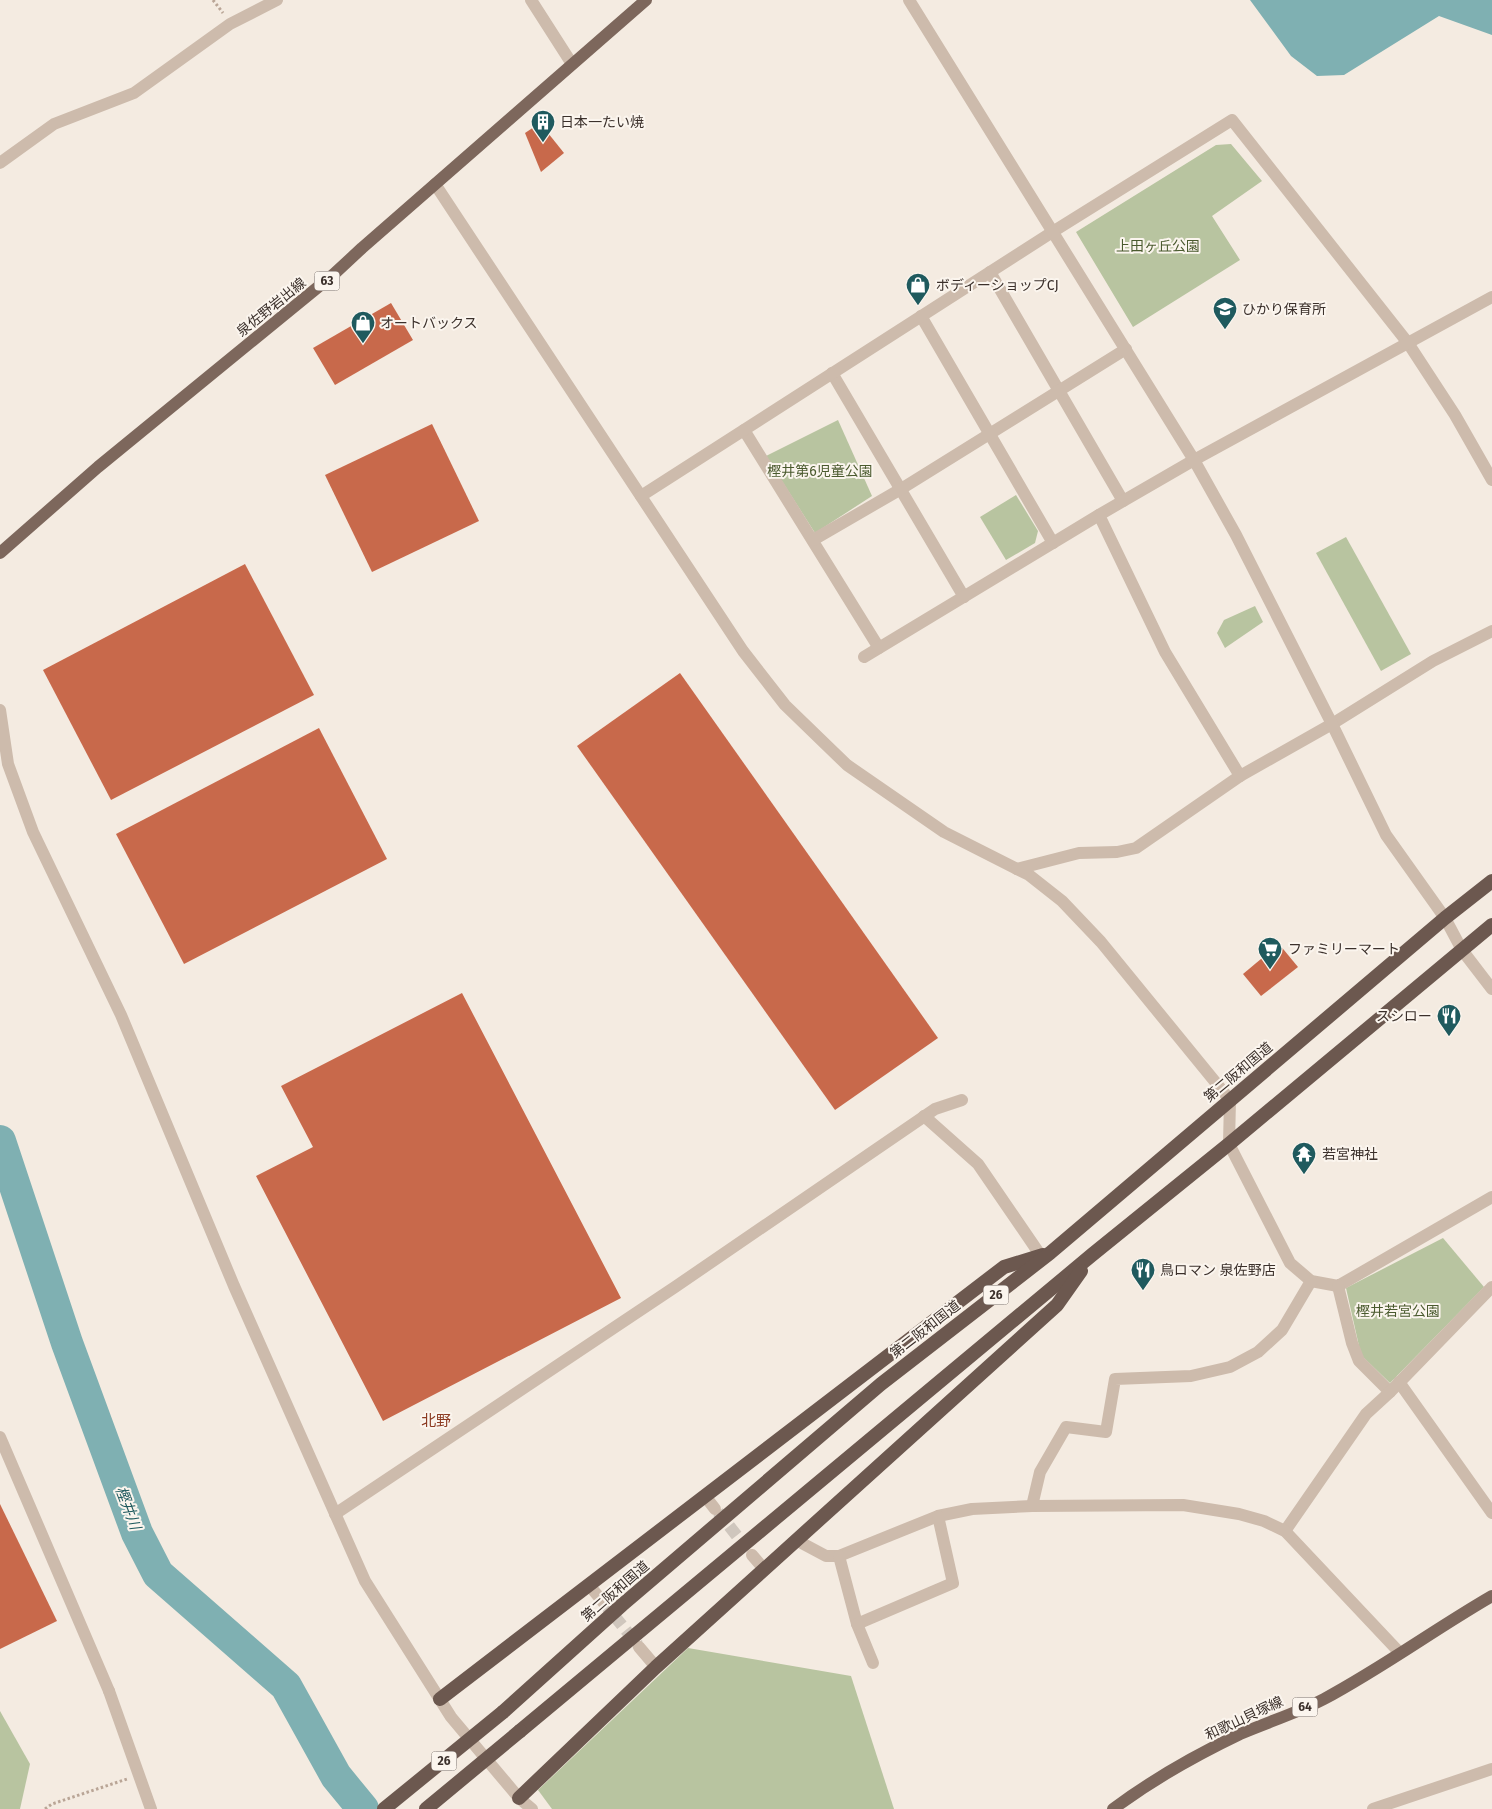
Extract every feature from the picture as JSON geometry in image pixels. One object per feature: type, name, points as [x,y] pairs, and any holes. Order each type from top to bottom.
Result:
[{"type":"highway","name":"第二阪和国道","points":[[384,1809],[503,1712],[622,1605],[881,1384],[1045,1255],[1492,881]]},
{"type":"highway","name":"26","points":[[426,1809],[1492,925]]},
{"type":"highway","points":[[519,1798],[656,1667],[1056,1305],[1093,1254]]},
{"type":"highway","points":[[440,1699],[1004,1267],[1045,1255]]},
{"type":"main road","name":"泉佐野岩出線","points":[[0,553],[98,467],[334,274],[646,0]]},
{"type":"main road","name":"和歌山貝塚線","points":[[1113,1809],[1186,1763],[1240,1735],[1322,1699],[1492,1596]]},
{"type":"street","points":[[0,163],[54,124],[134,93],[230,24],[277,0]]},
{"type":"street","points":[[531,0],[572,64]]},
{"type":"street","points":[[909,0],[1054,231],[1194,460],[1236,535],[1332,724],[1386,836],[1446,918],[1462,950],[1492,989]]},
{"type":"street","points":[[641,496],[1054,231],[1232,120],[1408,344],[1455,415],[1492,480]]},
{"type":"street","points":[[435,184],[743,651],[785,705],[847,765],[944,832],[1029,875],[1062,901],[1101,942],[1230,1100],[1229,1144],[1290,1263],[1312,1281],[1338,1286],[1492,1197]]},
{"type":"street","points":[[990,272],[1123,502]]},
{"type":"street","points":[[864,657],[1052,543],[1194,460],[1492,297]]},
{"type":"street","points":[[921,316],[1052,543]]},
{"type":"street","points":[[812,540],[901,488],[1126,350]]},
{"type":"street","points":[[832,373],[964,596]]},
{"type":"street","points":[[744,430],[879,648]]},
{"type":"street","points":[[1099,515],[1165,652],[1240,776]]},
{"type":"street","points":[[1017,869],[1079,853],[1117,852],[1136,848],[1240,776],[1332,724],[1433,661],[1492,631]]},
{"type":"street","points":[[0,710],[8,764],[33,832],[121,1015],[234,1286],[365,1581],[451,1717],[519,1798],[532,1809]]},
{"type":"street","points":[[334,1514],[675,1287],[924,1116],[935,1109],[962,1100]]},
{"type":"street","points":[[924,1116],[978,1164],[1045,1255]]},
{"type":"street","points":[[1032,1506],[1040,1472],[1066,1427],[1106,1432],[1115,1379],[1191,1376],[1230,1367],[1258,1352],[1282,1330],[1312,1281]]},
{"type":"street","points":[[1338,1286],[1352,1343],[1359,1361],[1390,1392]]},
{"type":"street","points":[[1285,1530],[1366,1414],[1390,1392],[1492,1287]]},
{"type":"street","points":[[1399,1382],[1492,1513]]},
{"type":"street","points":[[0,1437],[108,1691],[151,1809]]},
{"type":"street","points":[[704,1496],[716,1510]]},
{"type":"street","points":[[796,1540],[826,1556],[839,1556],[938,1516],[972,1509],[1032,1506],[1183,1505],[1239,1514],[1264,1521],[1285,1530],[1400,1653]]},
{"type":"street","points":[[857,1624],[953,1583],[938,1516]]},
{"type":"street","points":[[752,1555],[764,1569]]},
{"type":"street","points":[[839,1556],[857,1624],[873,1663]]},
{"type":"street","points":[[589,1585],[603,1602]]},
{"type":"street","points":[[639,1647],[656,1667]]},
{"type":"street","points":[[1373,1809],[1492,1769]]},
{"type":"path","points":[[45,1809],[52,1804],[139,1775]]},
{"type":"green space","name":"上田ヶ丘公園","points":[[1231,144],[1262,181],[1212,216],[1240,260],[1133,327],[1076,232],[1216,145]]},
{"type":"green space","name":"樫井第6児童公園","points":[[838,420],[872,496],[815,533],[766,456]]},
{"type":"green space","points":[[1016,495],[1038,531],[1035,543],[1006,560],[980,517]]},
{"type":"green space","points":[[1346,537],[1411,654],[1381,671],[1316,553]]},
{"type":"green space","points":[[1255,606],[1263,622],[1225,648],[1217,633],[1224,620]]},
{"type":"green space","name":"樫井若宮公園","points":[[1443,1238],[1484,1287],[1390,1383],[1361,1355],[1346,1288]]},
{"type":"green space","points":[[688,1648],[851,1676],[894,1809],[552,1809],[538,1790]]},
{"type":"green space","points":[[0,1711],[30,1764],[20,1809],[0,1809]]},
{"type":"water","points":[[1250,0],[1492,0],[1492,35],[1439,16],[1344,75],[1317,76],[1291,56]]},
{"type":"building","name":"日本一たい焼","points":[[540,123],[564,153],[541,172],[525,133]]},
{"type":"building","name":"オートバックス","points":[[391,303],[413,340],[335,385],[313,348]]},
{"type":"building","points":[[432,424],[479,521],[372,572],[325,475]]},
{"type":"building","points":[[245,564],[314,695],[111,800],[43,670]]},
{"type":"building","points":[[680,673],[938,1038],[835,1110],[577,746]]},
{"type":"building","points":[[319,728],[387,859],[184,964],[116,834]]},
{"type":"building","name":"ファミリーマート","points":[[1279,944],[1298,967],[1261,996],[1243,974]]},
{"type":"building","points":[[462,993],[621,1298],[383,1421],[256,1176],[313,1147],[281,1086]]},
{"type":"building","points":[[0,1504],[57,1621],[0,1649]]},
{"type":"waterway","name":"樫井川","points":[[0,1141],[67,1343],[137,1533],[158,1574],[286,1686],[336,1776],[363,1809]]},
{"type":"tunnel","points":[[718,1512],[749,1551]]},
{"type":"tunnel","points":[[603,1602],[638,1645]]},
{"type":"place","name":"日本一たい焼","points":[[543,143]]},
{"type":"place","name":"ボディーショップCJ","points":[[918,306]]},
{"type":"place","name":"ひかり保育所","points":[[1225,330]]},
{"type":"place","name":"オートバックス","points":[[363,344]]},
{"type":"place","name":"ファミリーマート","points":[[1270,970]]},
{"type":"place","name":"スシロー","points":[[1449,1037]]},
{"type":"place","name":"若宮神社","points":[[1304,1175]]},
{"type":"place","name":"鳥ロマン 泉佐野店","points":[[1143,1291]]},
{"type":"district","name":"北野","points":[[436,1421]]}]
